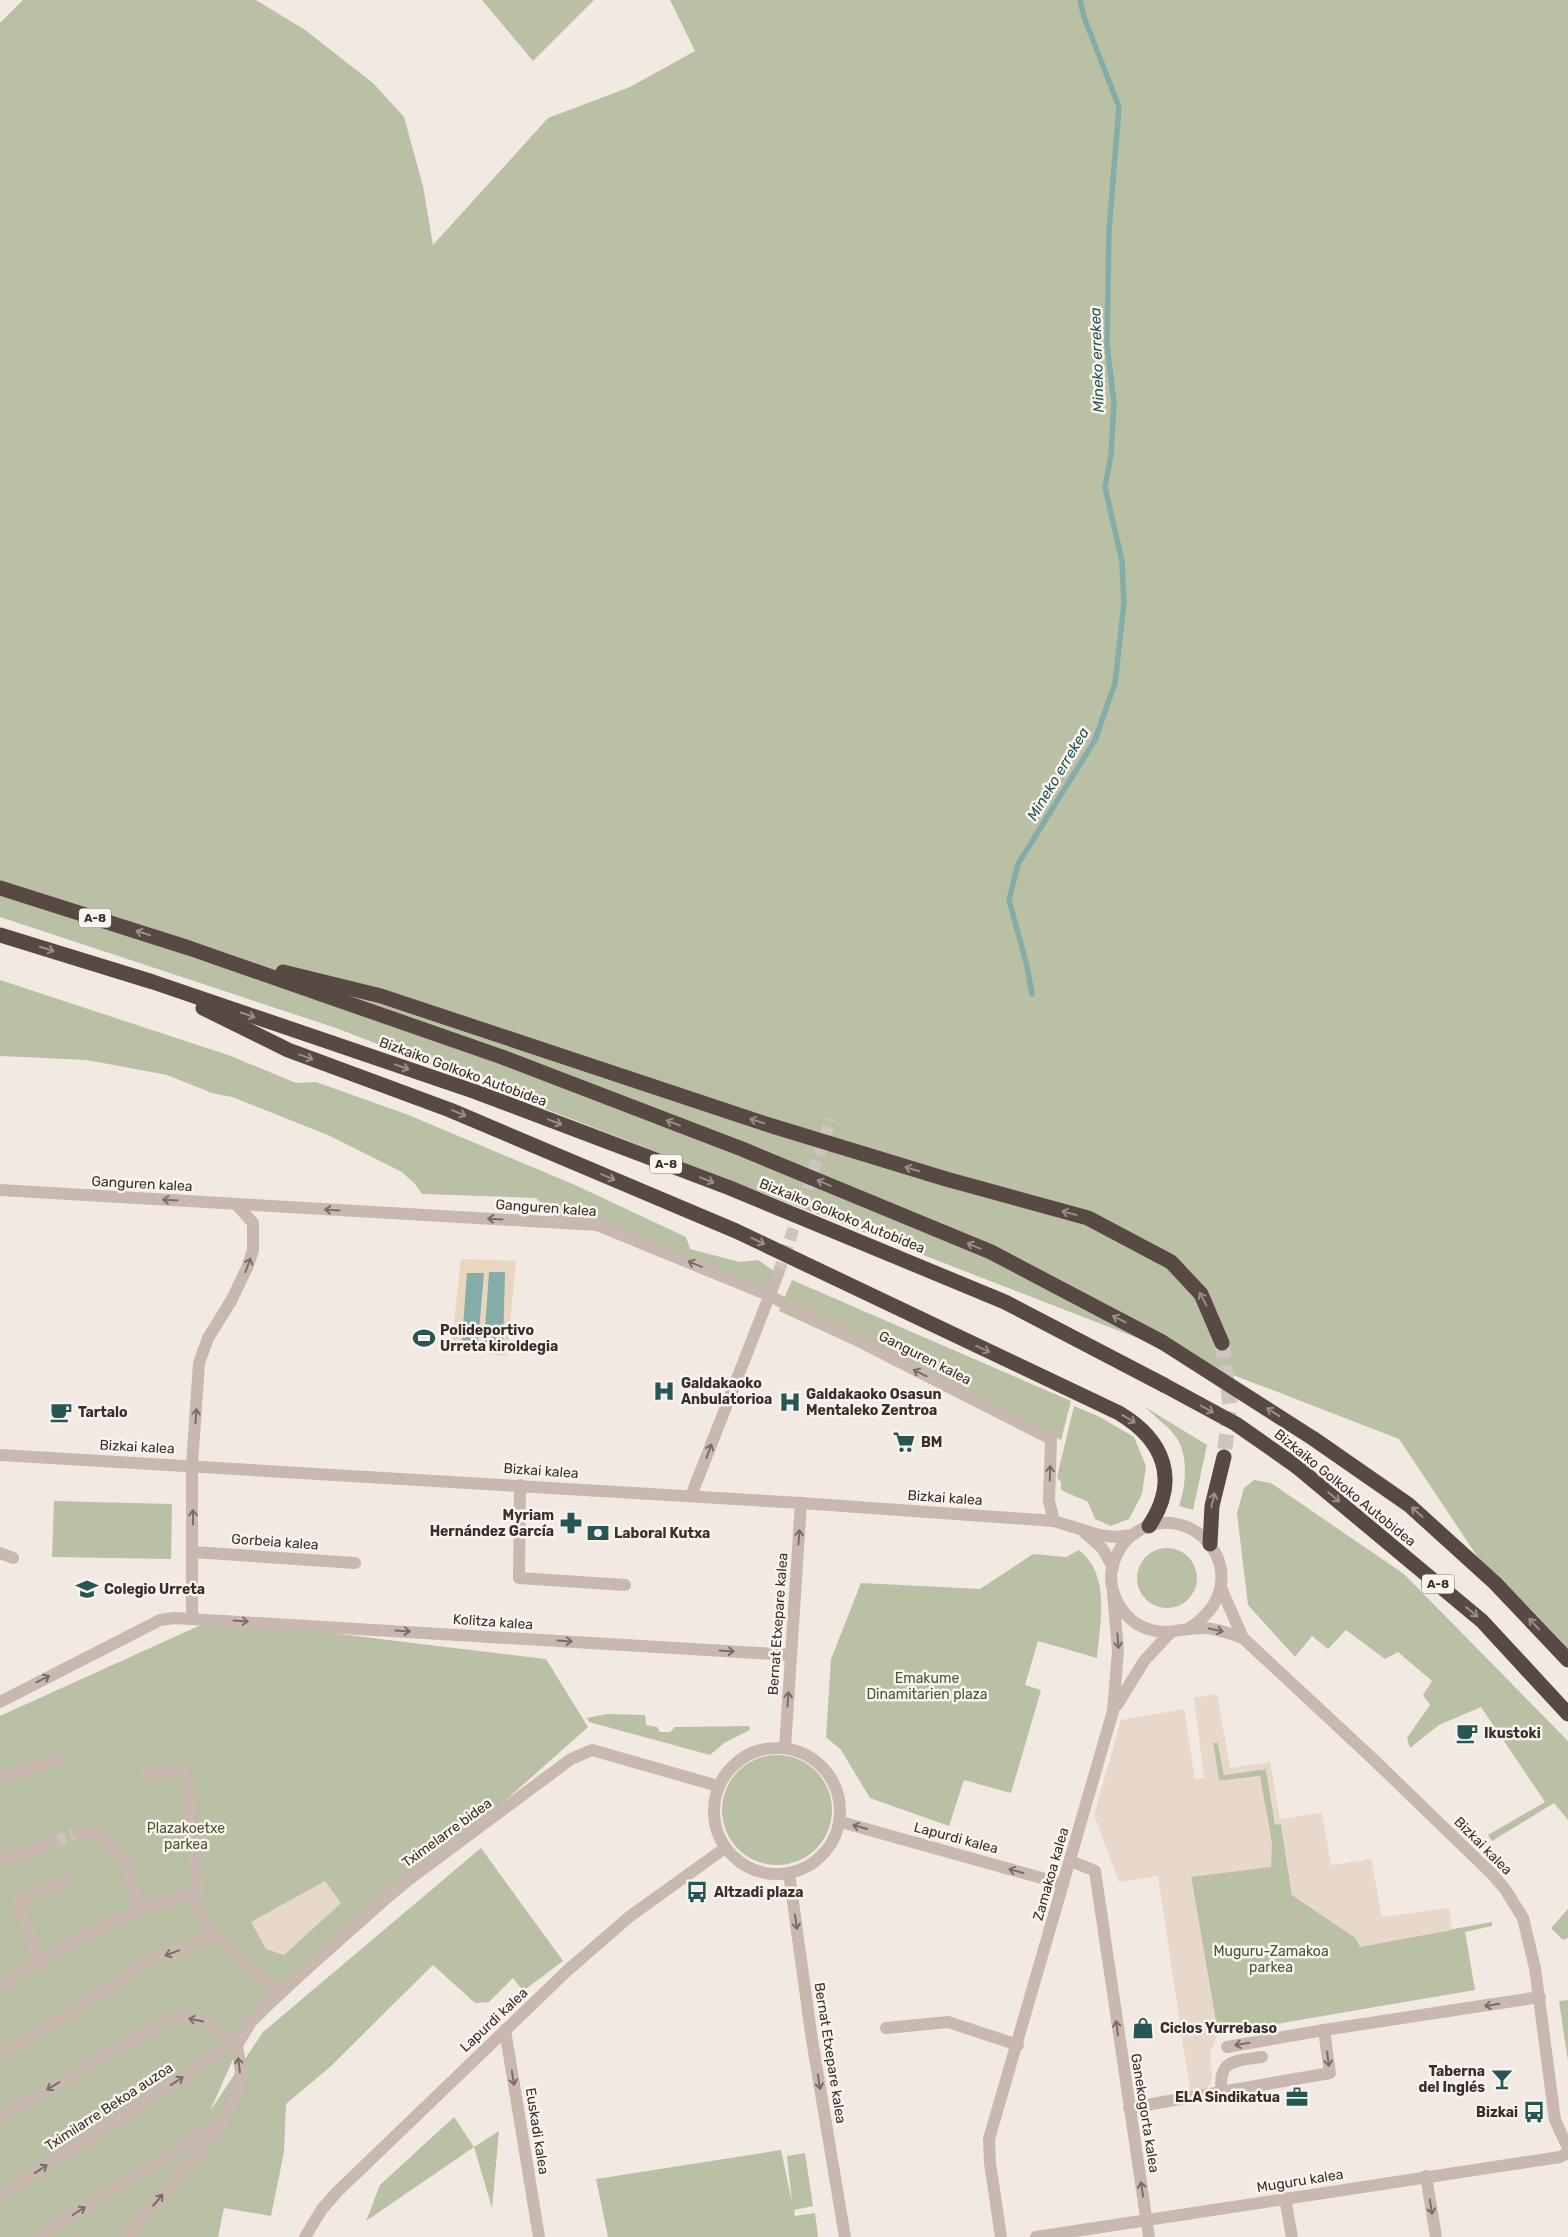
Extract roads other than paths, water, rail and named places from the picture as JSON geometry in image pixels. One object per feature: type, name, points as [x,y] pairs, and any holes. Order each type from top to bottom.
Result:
[{"type":"highway","name":"Bizkaiko Golkoko Autobidea","points":[[0,888],[189,948],[502,1057],[742,1149],[991,1252],[1162,1342],[1314,1439],[1409,1505],[1496,1583],[1568,1660]]},
{"type":"highway","name":"Bizkaiko Golkoko Autobidea","points":[[0,935],[153,982],[476,1092],[730,1188],[1005,1302],[1236,1424],[1296,1466],[1482,1621],[1568,1714]]},
{"type":"highway","points":[[189,948],[381,996],[769,1125],[946,1179],[1088,1218],[1171,1262],[1201,1294],[1222,1343]]},
{"type":"highway","points":[[153,982],[288,1050],[450,1110],[736,1231],[1119,1413],[1138,1424],[1154,1442],[1163,1462],[1166,1479],[1163,1498],[1158,1514],[1149,1526]]},
{"type":"highway","points":[[1210,1544],[1212,1506],[1224,1457]]},
{"type":"street","name":"Ganguren kalea","points":[[0,1190],[597,1225],[768,1295],[1051,1439],[1049,1502],[1054,1521]]},
{"type":"street","points":[[192,1618],[192,1465],[199,1363],[208,1338],[231,1302],[253,1250],[253,1223],[236,1204]]},
{"type":"street","points":[[691,1496],[768,1295],[778,1274]]},
{"type":"street","name":"Bizkai kalea","points":[[0,1455],[801,1502],[1054,1521],[1078,1530],[1116,1537],[1132,1535]]},
{"type":"street","points":[[520,1485],[519,1578],[625,1585]]},
{"type":"street","name":"Bernat Etxepare kalea","points":[[786,1748],[801,1502]]},
{"type":"street","name":"Bizkai kalea","points":[[1188,1629],[1203,1619],[1215,1605],[1221,1588],[1221,1570],[1216,1553],[1210,1544],[1191,1528],[1174,1523],[1149,1526],[1132,1535],[1116,1556],[1111,1574],[1113,1593],[1121,1610],[1134,1622],[1151,1631],[1170,1633],[1205,1628],[1243,1638]]},
{"type":"street","name":"Bizkai kalea","points":[[1078,1530],[1102,1548],[1113,1567]]},
{"type":"street","name":"Gorbeia kalea","points":[[193,1552],[355,1563]]},
{"type":"street","points":[[0,1553],[13,1558]]},
{"type":"street","name":"Bizkai kalea","points":[[1221,1588],[1243,1638],[1379,1764],[1505,1889],[1523,1918],[1540,1997],[1555,2120],[1568,2148]]},
{"type":"street","name":"Zamakoa kalea","points":[[1001,2237],[990,2163],[989,2139],[1018,2045],[1113,1711],[1118,1650],[1113,1593]]},
{"type":"street","name":"Kolitza kalea","points":[[0,1702],[160,1620],[192,1618],[791,1655]]},
{"type":"street","name":"Zamakoa kalea","points":[[1113,1711],[1144,1661],[1170,1633]]},
{"type":"street","points":[[786,1748],[805,1754],[826,1771],[834,1782],[840,1802],[840,1822],[834,1842],[821,1858],[803,1870],[789,1873],[759,1873],[740,1864],[725,1848],[715,1828],[713,1806],[718,1786],[730,1769],[746,1756],[765,1749],[786,1748]]},
{"type":"street","name":"Tximelarre bidea","points":[[236,2045],[251,2022],[278,1994],[356,1923],[407,1881],[571,1759],[592,1750],[718,1786]]},
{"type":"street","points":[[0,1777],[58,1760]]},
{"type":"street","points":[[146,1774],[182,1771],[187,1781],[198,1890],[195,1900]]},
{"type":"street","name":"Lapurdi kalea","points":[[840,1822],[1063,1884]]},
{"type":"street","points":[[78,1833],[100,1834],[128,1866],[138,1910]]},
{"type":"street","points":[[0,1861],[54,1842]]},
{"type":"street","name":"Lapurdi kalea","points":[[305,2237],[322,2209],[337,2192],[568,1970],[629,1917],[725,1848]]},
{"type":"street","name":"Ganekogorta kalea","points":[[1071,1861],[1095,1871],[1149,2237]]},
{"type":"street","name":"Bernat Etxepare kalea","points":[[789,1873],[812,2040],[844,2237]]},
{"type":"street","points":[[40,1960],[17,1900],[65,1881]]},
{"type":"street","points":[[0,1986],[40,1960],[119,1917],[185,1895],[195,1900],[210,1928],[278,1994]]},
{"type":"street","points":[[0,2057],[146,1963],[217,1935]]},
{"type":"street","points":[[1227,2047],[1540,1997]]},
{"type":"street","points":[[0,2119],[70,2076],[175,2016],[208,2022],[236,2045],[241,2072],[236,2097],[223,2121],[127,2237]]},
{"type":"street","points":[[886,2028],[948,2022],[1018,2045]]},
{"type":"street","name":"Euskadi kalea","points":[[505,2030],[539,2237]]},
{"type":"street","points":[[1129,2108],[1330,2073],[1324,2030]]},
{"type":"street","name":"Tximilarre Bekoa auzoa","points":[[0,2196],[236,2045]]},
{"type":"street","points":[[1222,2092],[1220,2079],[1224,2068],[1231,2061],[1262,2056]]},
{"type":"street","points":[[38,2237],[223,2121]]},
{"type":"street","name":"Muguru kalea","points":[[1036,2237],[1560,2157],[1568,2154]]},
{"type":"street","points":[[1426,2176],[1436,2237]]},
{"type":"street","points":[[1285,2198],[1292,2237]]},
{"type":"water","points":[[489,1272],[505,1272],[503,1345],[484,1343]]},
{"type":"water","points":[[467,1273],[484,1273],[478,1342],[462,1340]]},
{"type":"waterway","name":"Mineko errekea","points":[[1032,994],[1027,966],[1009,900],[1018,864],[1095,740],[1115,683],[1124,603],[1122,561],[1105,487],[1111,455],[1114,403],[1107,344],[1109,230],[1119,107],[1084,17],[1080,0]]},
{"type":"tunnel","points":[[778,1274],[831,1119]]},
{"type":"tunnel","points":[[1222,1343],[1230,1404],[1224,1457]]},
{"type":"tunnel","points":[[54,1842],[78,1833]]},
{"type":"place","name":"Polideportivo Urreta kiroldegia","points":[[424,1338]]},
{"type":"place","name":"Galdakaoko Anbulatorioa","points":[[664,1391]]},
{"type":"place","name":"Galdakaoko Osasun Mentaleko Zentroa","points":[[790,1402]]},
{"type":"place","name":"Tartalo","points":[[61,1412]]},
{"type":"place","name":"BM","points":[[904,1442]]},
{"type":"place","name":"Myriam Hernández García","points":[[571,1523]]},
{"type":"place","name":"Laboral Kutxa","points":[[598,1533]]},
{"type":"place","name":"Colegio Urreta","points":[[87,1589]]},
{"type":"place","name":"Ikustoki","points":[[1467,1733]]},
{"type":"place","name":"Altzadi plaza","points":[[697,1892]]},
{"type":"place","name":"Ciclos Yurrebaso","points":[[1143,2028]]},
{"type":"place","name":"Taberna del Inglés","points":[[1502,2079]]},
{"type":"place","name":"ELA Sindikatua","points":[[1297,2097]]},
{"type":"place","name":"Bizkai","points":[[1534,2112]]},
{"type":"park label","name":"Emakume Dinamitarien plaza","points":[[927,1686]]},
{"type":"park label","name":"Plazakoetxe parkea","points":[[186,1836]]},
{"type":"park label","name":"Muguru-Zamakoa parkea","points":[[1271,1959]]}]
